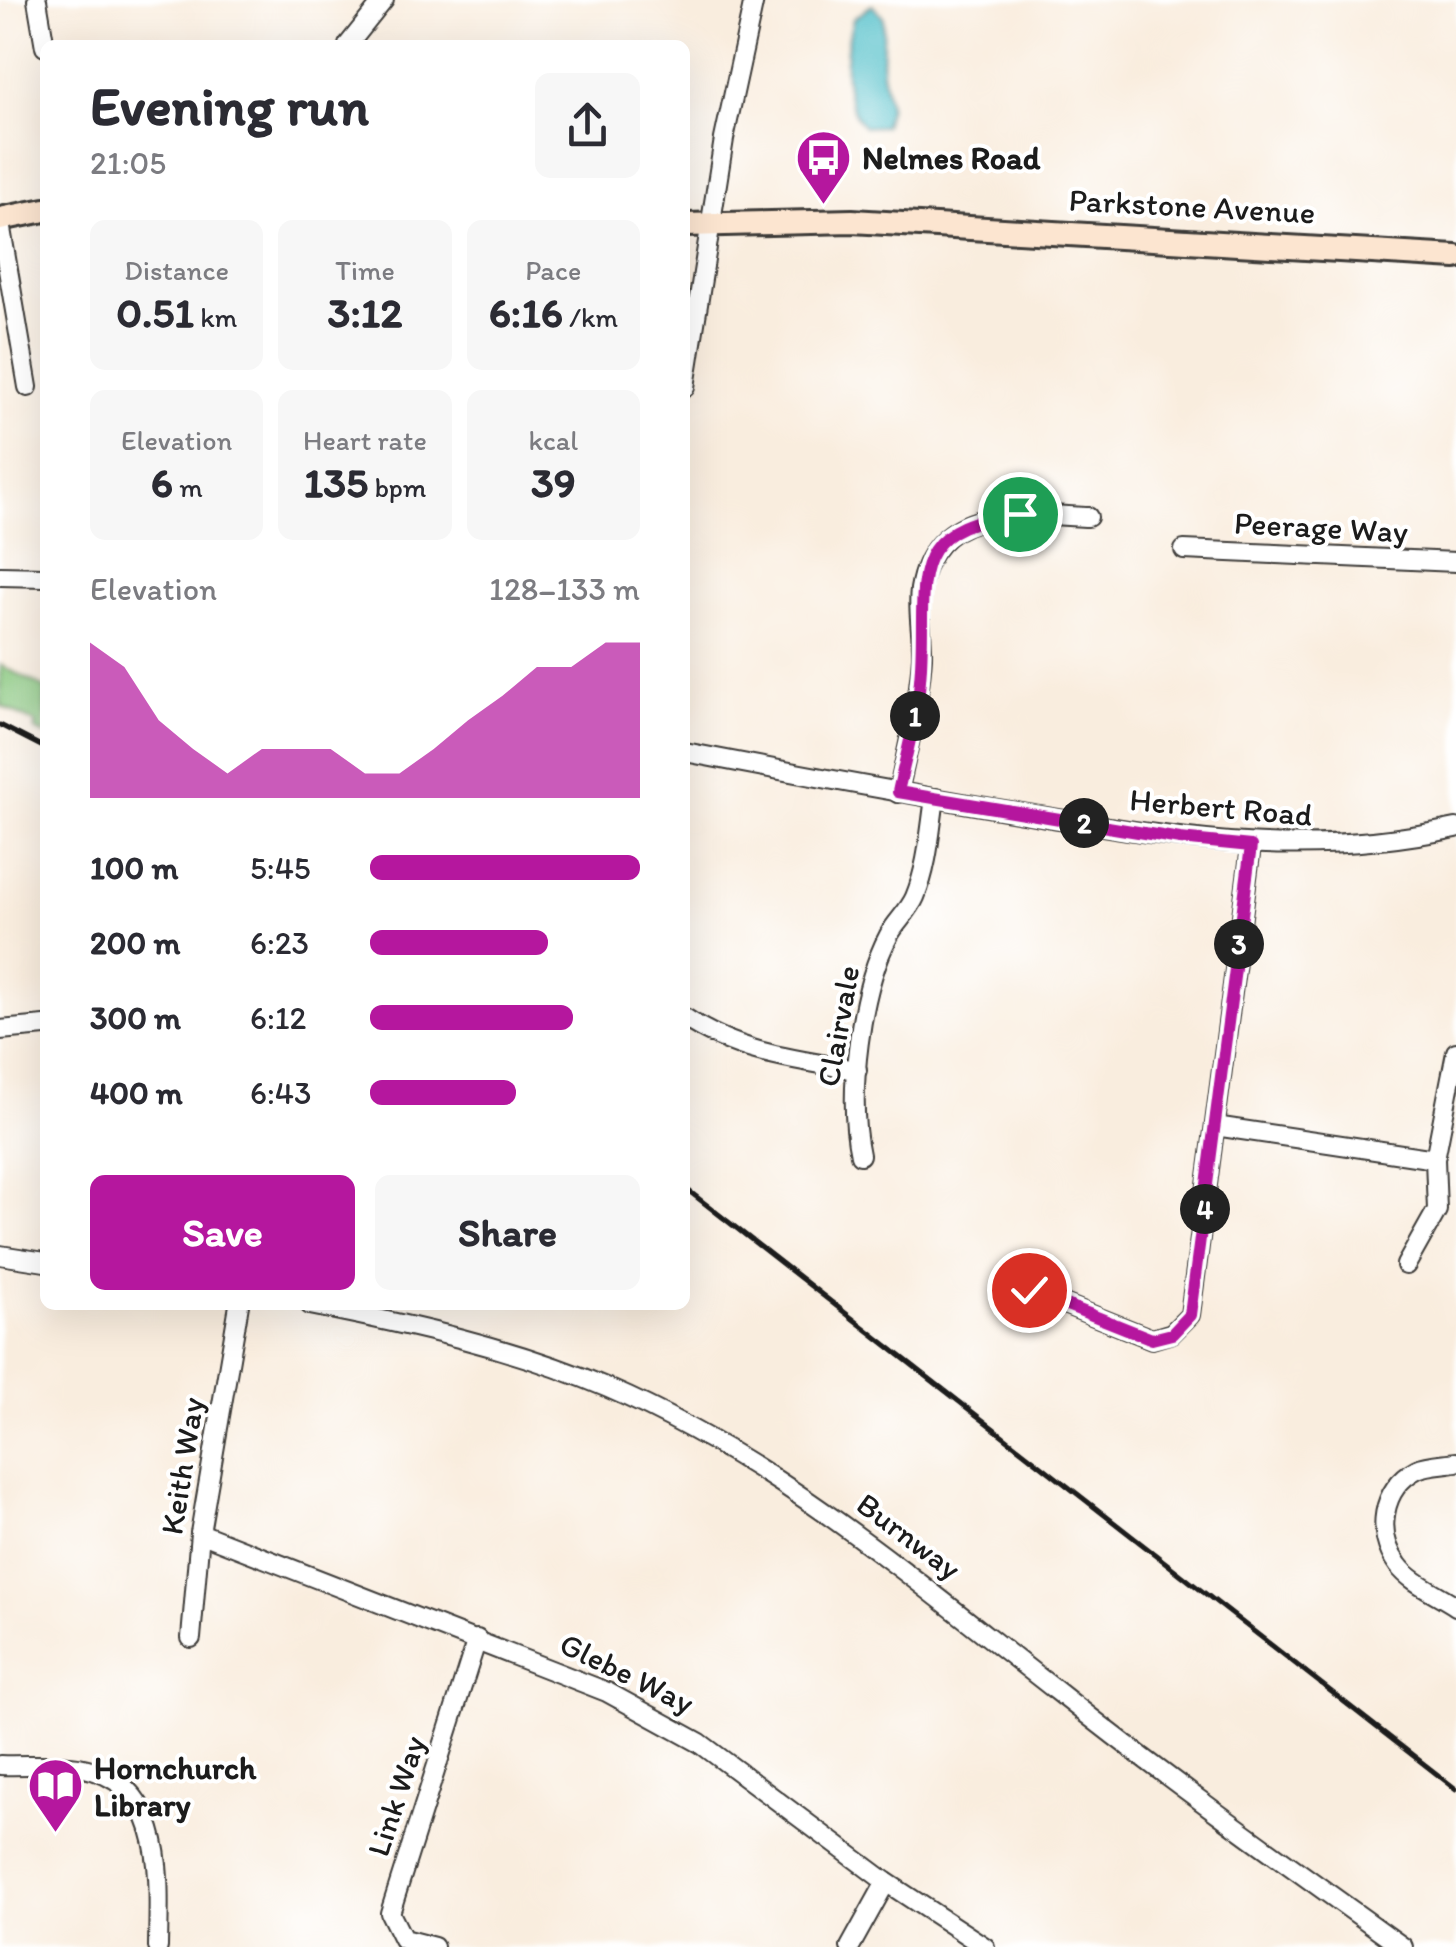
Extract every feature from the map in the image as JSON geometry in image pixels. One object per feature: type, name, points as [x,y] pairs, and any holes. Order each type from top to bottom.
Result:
[{"type":"street","points":[[37,0],[44,40]]},
{"type":"street","points":[[690,358],[724,139],[754,0]]},
{"type":"street","points":[[352,40],[379,3]]},
{"type":"street","points":[[28,388],[0,221],[40,211]]},
{"type":"street","name":"Parkstone Avenue","points":[[690,224],[852,221],[1456,257]]},
{"type":"street","points":[[898,792],[920,680],[919,594],[926,562],[946,537],[990,517],[1088,517]]},
{"type":"street","name":"Peerage Way","points":[[1184,550],[1456,562]]},
{"type":"street","points":[[0,576],[40,577]]},
{"type":"street","name":"Herbert Road","points":[[690,753],[1180,839],[1251,846],[1338,846],[1456,828]]},
{"type":"street","name":"Clairvale","points":[[860,1155],[854,1112],[856,1070],[874,975],[889,936],[914,900],[935,798]]},
{"type":"street","points":[[1029,1290],[1152,1339],[1172,1334],[1190,1315],[1251,846]]},
{"type":"street","points":[[690,1021],[715,1038],[751,1050],[856,1070]]},
{"type":"street","points":[[0,1030],[40,1026]]},
{"type":"street","points":[[1406,1265],[1437,1210],[1435,1159],[1456,1052]]},
{"type":"street","points":[[1215,1126],[1435,1159]]},
{"type":"street","points":[[0,1255],[40,1261]]},
{"type":"street","points":[[1038,1320],[1048,1298]]},
{"type":"street","name":"Keith Way","points":[[191,1638],[200,1533],[238,1310]]},
{"type":"street","name":"Burnway","points":[[336,1310],[408,1324],[536,1360],[656,1410],[784,1481],[883,1551],[1058,1693],[1382,1940],[1404,1947]]},
{"type":"street","points":[[1456,1462],[1420,1467],[1386,1501],[1384,1540],[1400,1568],[1456,1606]]},
{"type":"street","name":"Glebe Way","points":[[200,1533],[608,1692],[700,1742],[886,1882],[984,1947]]},
{"type":"street","name":"Link Way","points":[[434,1947],[403,1939],[390,1913],[478,1639]]},
{"type":"street","points":[[0,1765],[79,1767],[108,1777],[141,1805],[152,1826],[157,1853],[158,1947]]},
{"type":"street","points":[[850,1947],[886,1882]]},
{"type":"green space","points":[[0,665],[40,685],[40,732],[35,730],[37,724],[0,705]]},
{"type":"water","points":[[872,5],[884,18],[882,72],[889,105],[884,126],[864,127],[850,103],[846,60],[853,19]]},
{"type":"railway","points":[[0,725],[40,745]]},
{"type":"railway","points":[[690,1192],[1456,1789]]},
{"type":"place","name":"Nelmes Road","points":[[823,207]]},
{"type":"place","name":"Hornchurch Library","points":[[55,1835]]},
{"type":"route","points":[[1020,514],[990,517],[960,527],[946,537],[926,562],[919,594],[922,643],[916,714],[898,792],[1180,839],[1251,846],[1190,1315],[1172,1334],[1152,1339],[1029,1290]]}]
